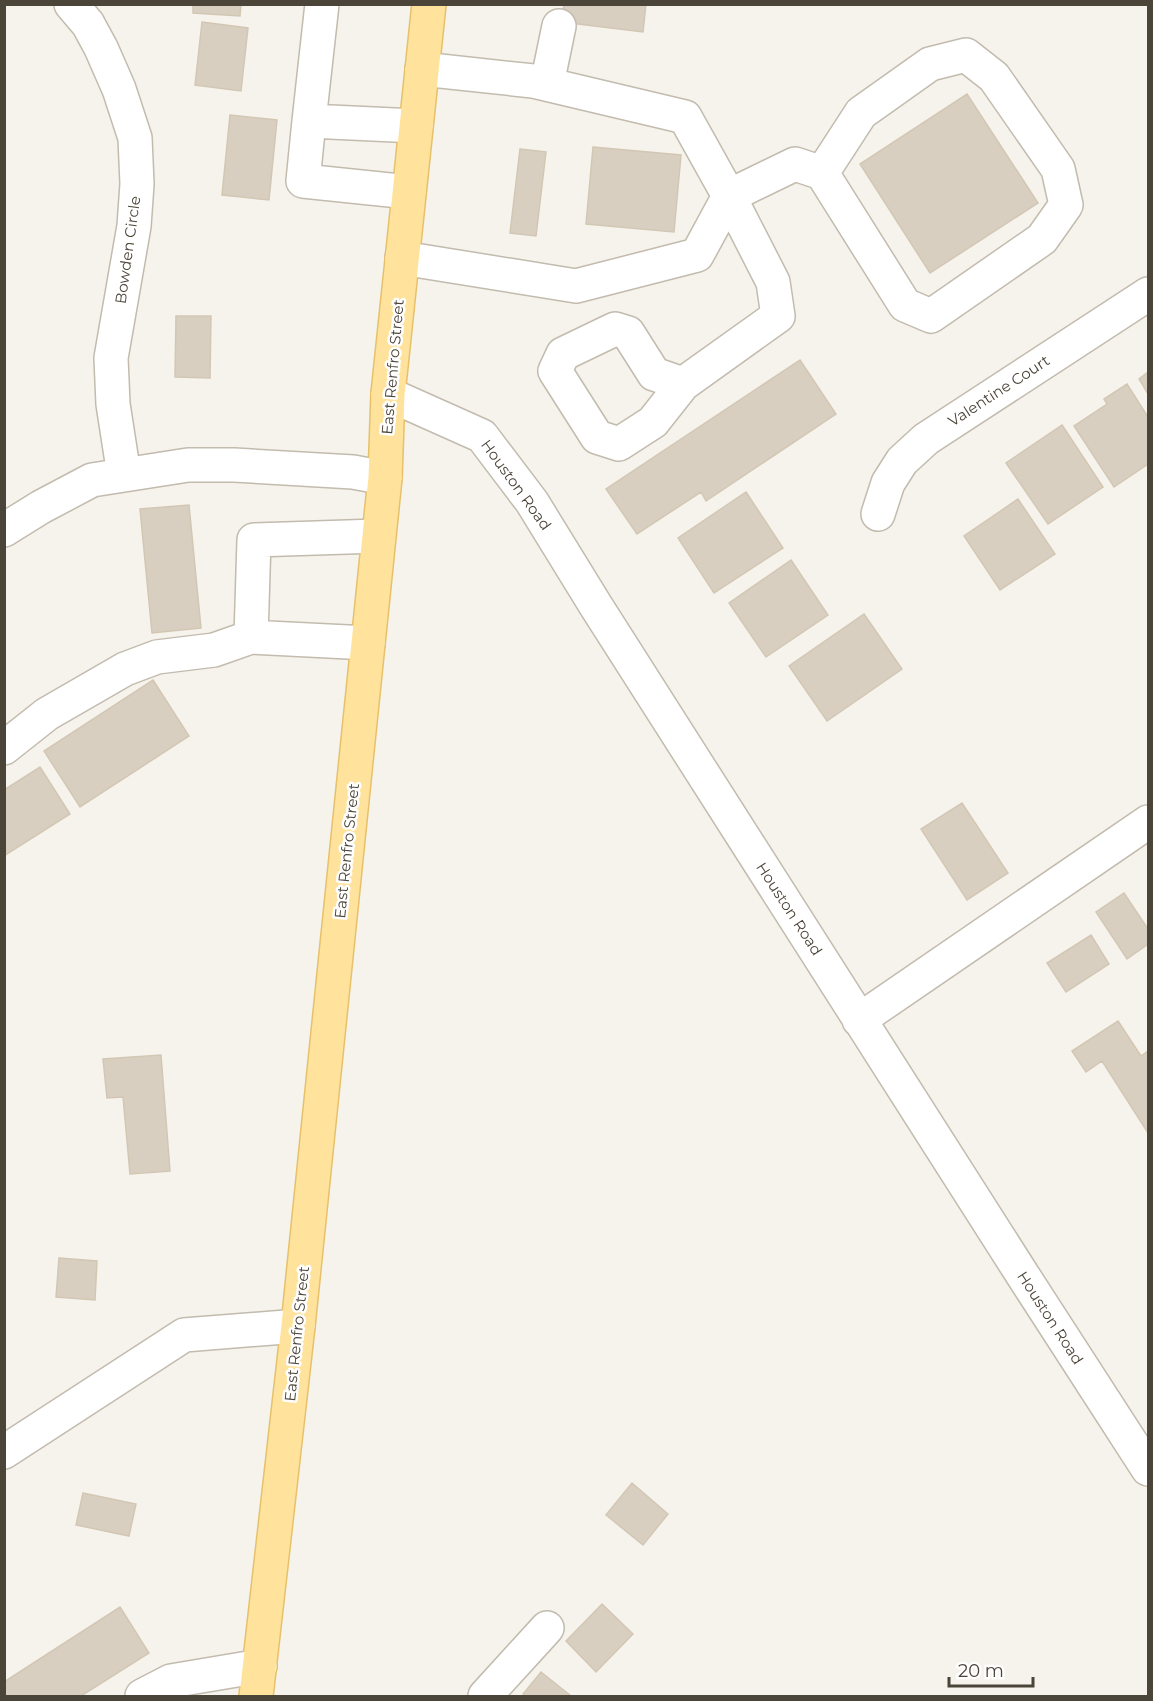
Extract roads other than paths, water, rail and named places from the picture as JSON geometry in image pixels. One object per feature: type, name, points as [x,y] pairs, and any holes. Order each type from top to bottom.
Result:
[{"type":"main road","name":"East Renfro Street","points":[[258,1681],[298,1326],[385,478],[388,394],[429,4]]},
{"type":"street","name":"Bowden Circle","points":[[71,4],[88,24],[100,48],[119,89],[135,138],[137,184],[134,226],[111,358],[113,404],[124,475]]},
{"type":"street","points":[[322,4],[303,181],[409,192]]},
{"type":"street","points":[[548,84],[559,26]]},
{"type":"street","points":[[402,258],[576,286],[697,255],[729,196],[795,164],[822,173],[905,305],[931,316],[1042,239],[1066,205],[1058,169],[994,77],[966,54],[930,64],[861,113],[822,173]]},
{"type":"street","points":[[422,69],[533,81],[685,117],[773,282],[778,316],[683,384]]},
{"type":"street","points":[[309,121],[416,126]]},
{"type":"street","name":"Valentine Court","points":[[878,514],[888,483],[902,461],[926,439],[1149,294]]},
{"type":"street","name":"Houston Road","points":[[388,394],[482,436],[532,502],[609,627],[1149,1469]]},
{"type":"street","points":[[4,530],[92,480],[188,465],[234,465],[353,472],[385,478]]},
{"type":"street","points":[[251,637],[254,540],[378,536]]},
{"type":"street","points":[[4,748],[47,714],[125,669],[157,657],[214,650],[251,637],[368,643]]},
{"type":"street","points":[[860,1020],[1149,822]]},
{"type":"street","points":[[4,1452],[184,1335],[298,1326]]},
{"type":"street","points":[[485,1696],[547,1628]]},
{"type":"street","points":[[142,1696],[171,1689],[258,1681]]}]
